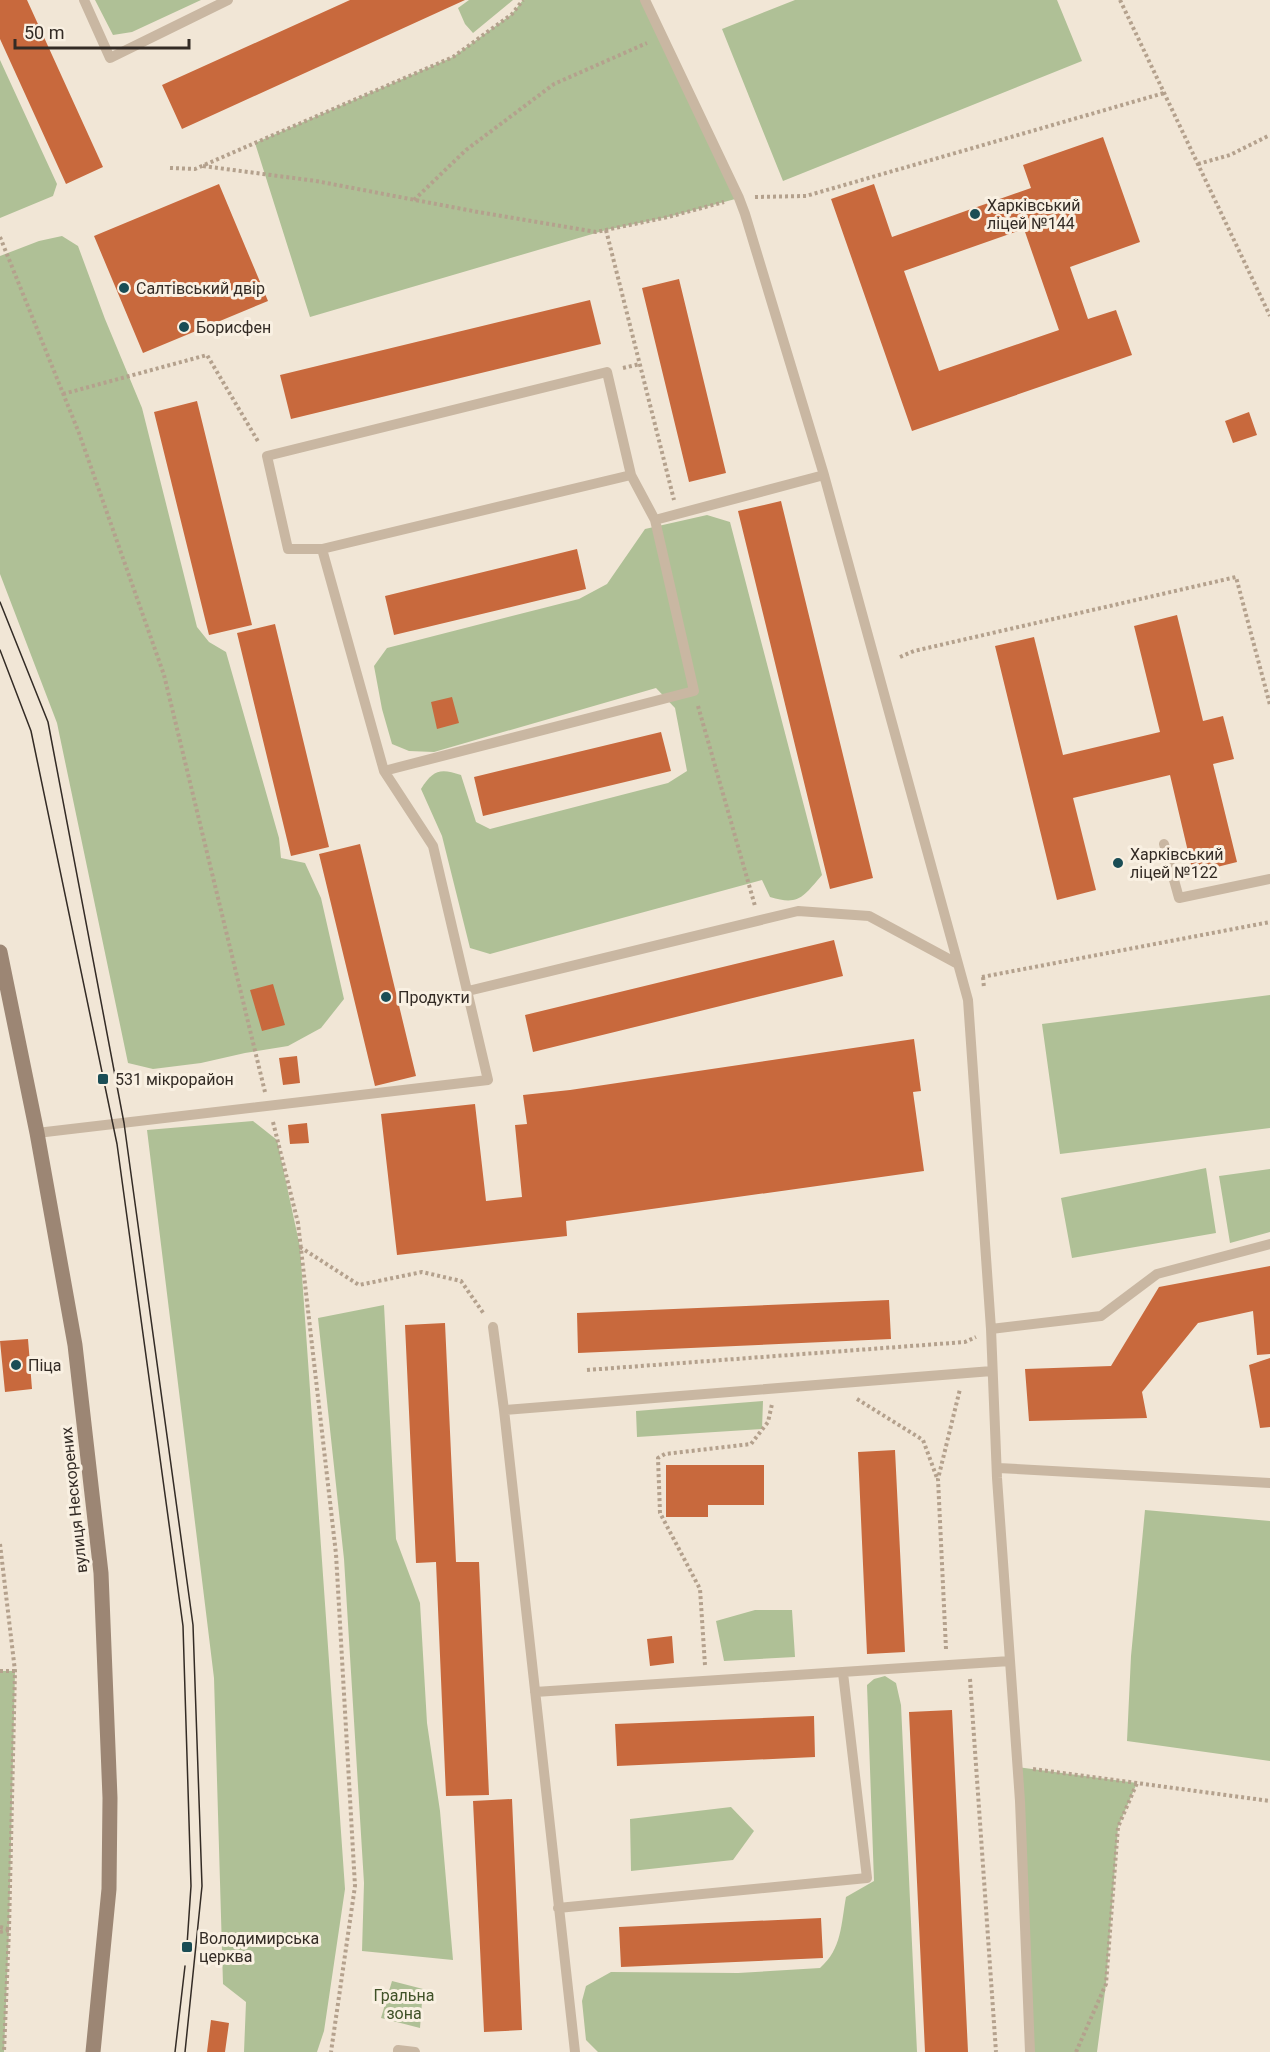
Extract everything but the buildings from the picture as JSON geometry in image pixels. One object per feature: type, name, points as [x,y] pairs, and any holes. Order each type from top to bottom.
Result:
[{"type":"main road","name":"вулиця Нескорених","points":[[0,952],[37,1133],[75,1345],[101,1574],[110,1809],[108,1889],[93,2052]]},
{"type":"lane","points":[[84,0],[110,58],[228,0]]},
{"type":"lane","points":[[645,0],[740,198],[824,475],[968,1000],[991,1329],[997,1478],[1017,1767],[1030,2052]]},
{"type":"lane","points":[[384,771],[694,691],[655,520],[631,475],[607,372],[267,456],[288,549],[322,549],[631,475]]},
{"type":"lane","points":[[655,520],[824,475]]},
{"type":"lane","points":[[37,1133],[488,1080],[433,846],[384,771],[322,549]]},
{"type":"lane","points":[[1164,844],[1179,898],[1270,879]]},
{"type":"lane","points":[[468,991],[798,911],[869,916],[958,964]]},
{"type":"lane","points":[[991,1329],[1101,1316],[1157,1274],[1270,1244]]},
{"type":"lane","points":[[493,1327],[575,2052]]},
{"type":"lane","points":[[504,1410],[992,1371]]},
{"type":"lane","points":[[998,1468],[1270,1483]]},
{"type":"lane","points":[[535,1692],[1010,1661]]},
{"type":"lane","points":[[558,1908],[867,1878],[843,1673]]},
{"type":"lane","points":[[398,2052],[398,2050],[415,2052]]},
{"type":"path","points":[[170,168],[195,169],[203,166],[453,57],[512,14],[523,0]]},
{"type":"path","points":[[1120,0],[1270,316]]},
{"type":"path","points":[[413,200],[466,150],[554,84],[662,36]]},
{"type":"path","points":[[203,166],[316,181],[596,232],[668,217],[740,198],[806,196],[1164,93]]},
{"type":"path","points":[[1198,164],[1230,154],[1270,135]]},
{"type":"path","points":[[606,230],[677,514]]},
{"type":"path","points":[[0,237],[79,433],[164,675],[298,1223],[336,1554],[355,1886],[331,2052]]},
{"type":"path","points":[[63,394],[207,355],[267,456]]},
{"type":"path","points":[[900,657],[914,651],[1236,577],[1270,705]]},
{"type":"path","points":[[694,691],[759,921]]},
{"type":"path","points":[[963,981],[1270,922]]},
{"type":"path","points":[[983,977],[984,989]]},
{"type":"path","points":[[300,1247],[359,1285],[422,1272],[461,1281],[493,1327]]},
{"type":"path","points":[[586,1370],[965,1342],[991,1329]]},
{"type":"path","points":[[947,1665],[938,1479],[964,1373]]},
{"type":"path","points":[[831,1384],[923,1440],[938,1479]]},
{"type":"path","points":[[706,1682],[700,1589],[660,1513],[658,1458],[665,1454],[751,1444],[768,1422],[774,1388]]},
{"type":"path","points":[[0,1544],[15,1671],[4,2052]]},
{"type":"path","points":[[0,1582],[5,1577]]},
{"type":"path","points":[[969,1664],[996,2052]]},
{"type":"path","points":[[0,1671],[15,1671]]},
{"type":"path","points":[[1017,1767],[1270,1801]]},
{"type":"path","points":[[1076,2052],[1106,1984],[1118,1827],[1137,1783]]},
{"type":"path","points":[[0,1927],[9,1930]]},
{"type":"path","points":[[0,1932],[9,1930]]},
{"type":"green space","points":[[95,0],[201,0],[132,32],[113,35]]},
{"type":"green space","points":[[469,0],[513,0],[473,33],[465,24],[458,8]]},
{"type":"green space","points":[[523,0],[645,0],[739,198],[668,217],[606,230],[310,317],[255,143],[453,57],[512,14]]},
{"type":"green space","points":[[795,0],[1057,0],[1082,61],[783,181],[722,29]]},
{"type":"green space","points":[[0,60],[57,184],[53,196],[0,218]]},
{"type":"green space","points":[[62,236],[78,246],[142,408],[197,627],[209,642],[226,652],[279,838],[281,858],[305,863],[321,898],[344,999],[321,1028],[288,1046],[201,1063],[153,1069],[128,1063],[57,723],[0,574],[0,256],[39,241]]},
{"type":"green space","points":[[707,515],[730,522],[822,875],[805,894],[794,900],[770,897],[762,880],[490,954],[470,948],[442,836],[421,789],[429,778],[442,771],[461,775],[476,822],[490,829],[668,783],[687,771],[675,708],[656,688],[434,752],[409,751],[392,744],[382,709],[374,666],[387,648],[579,599],[607,584],[645,529]]},
{"type":"green space","points":[[1270,995],[1270,1128],[1060,1154],[1042,1024]]},
{"type":"green space","points":[[253,1121],[277,1140],[300,1247],[345,1889],[324,2031],[317,2052],[244,2052],[246,2002],[223,1984],[214,1678],[147,1130]]},
{"type":"green space","points":[[1206,1168],[1216,1233],[1072,1258],[1061,1198]]},
{"type":"green space","points":[[1270,1169],[1270,1232],[1230,1243],[1219,1176]]},
{"type":"green space","points":[[384,1305],[396,1539],[420,1603],[427,1723],[440,1811],[453,1960],[362,1951],[364,1883],[344,1559],[318,1318]]},
{"type":"green space","points":[[763,1401],[762,1429],[637,1437],[636,1411]]},
{"type":"green space","points":[[1145,1510],[1270,1521],[1270,1761],[1127,1741],[1131,1656]]},
{"type":"green space","points":[[755,1610],[792,1610],[795,1657],[724,1661],[716,1621]]},
{"type":"green space","points":[[0,1671],[15,1671],[4,2052],[0,2052]]},
{"type":"green space","points":[[885,1676],[896,1683],[901,1705],[917,2052],[598,2052],[586,2040],[582,2001],[586,1986],[611,1972],[738,1973],[820,1968],[827,1961],[837,1944],[846,1897],[874,1881],[867,1685],[874,1679]]},
{"type":"green space","points":[[1017,1767],[1137,1783],[1118,1827],[1106,1984],[1097,2052],[1030,2052]]},
{"type":"green space","points":[[731,1807],[754,1831],[733,1860],[631,1871],[630,1819]]},
{"type":"green space","name":"Гральна зона","points":[[392,1981],[423,1989],[420,2028],[381,2018]]},
{"type":"tram line","points":[[0,602],[48,722],[124,1123],[193,1625],[202,1886],[185,2052]]},
{"type":"tram line","points":[[0,650],[31,731],[117,1144],[183,1626],[191,1886],[187,1945]]},
{"type":"tram line","points":[[175,2052],[185,1966]]},
{"type":"place","name":"Харківський ліцей №144","points":[[975,214]]},
{"type":"place","name":"Салтівський двір","points":[[124,288]]},
{"type":"place","name":"Борисфен","points":[[184,327]]},
{"type":"place","name":"Харківський ліцей №122","points":[[1118,863]]},
{"type":"place","name":"Продукти","points":[[386,997]]},
{"type":"place","name":"531 мікрорайон","points":[[103,1079]]},
{"type":"place","name":"Піца","points":[[16,1365]]},
{"type":"place","name":"Володимирська церква","points":[[187,1947]]}]
